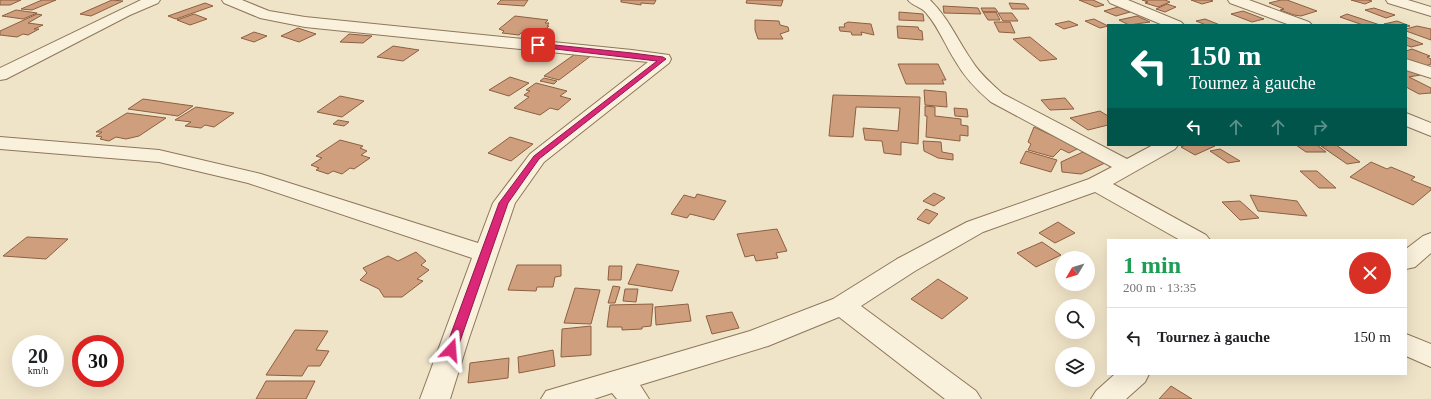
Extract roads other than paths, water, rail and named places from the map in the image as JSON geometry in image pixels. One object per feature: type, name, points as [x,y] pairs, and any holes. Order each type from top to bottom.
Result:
[{"type":"street","points":[[0,75],[125,12],[153,0]]},
{"type":"street","points":[[229,0],[265,15],[305,22],[600,51],[663,59],[536,158],[504,203],[435,399]]},
{"type":"street","points":[[915,0],[925,3],[934,12],[965,64],[980,83],[997,98],[1127,168]]},
{"type":"street","points":[[1114,0],[1174,24]]},
{"type":"street","points":[[1235,0],[1301,24]]},
{"type":"street","points":[[1393,0],[1431,12]]},
{"type":"street","points":[[1407,64],[1431,73]]},
{"type":"street","points":[[0,143],[159,156],[254,178],[485,254]]},
{"type":"street","points":[[556,399],[626,389],[680,363],[758,338],[842,306],[906,265],[975,227],[1097,184],[1166,146]]},
{"type":"street","points":[[1097,184],[1196,239]]},
{"type":"street","points":[[1407,260],[1431,241]]},
{"type":"street","points":[[842,306],[966,399]]},
{"type":"street","points":[[1407,344],[1431,356]]},
{"type":"street","points":[[1106,399],[1134,375]]}]
